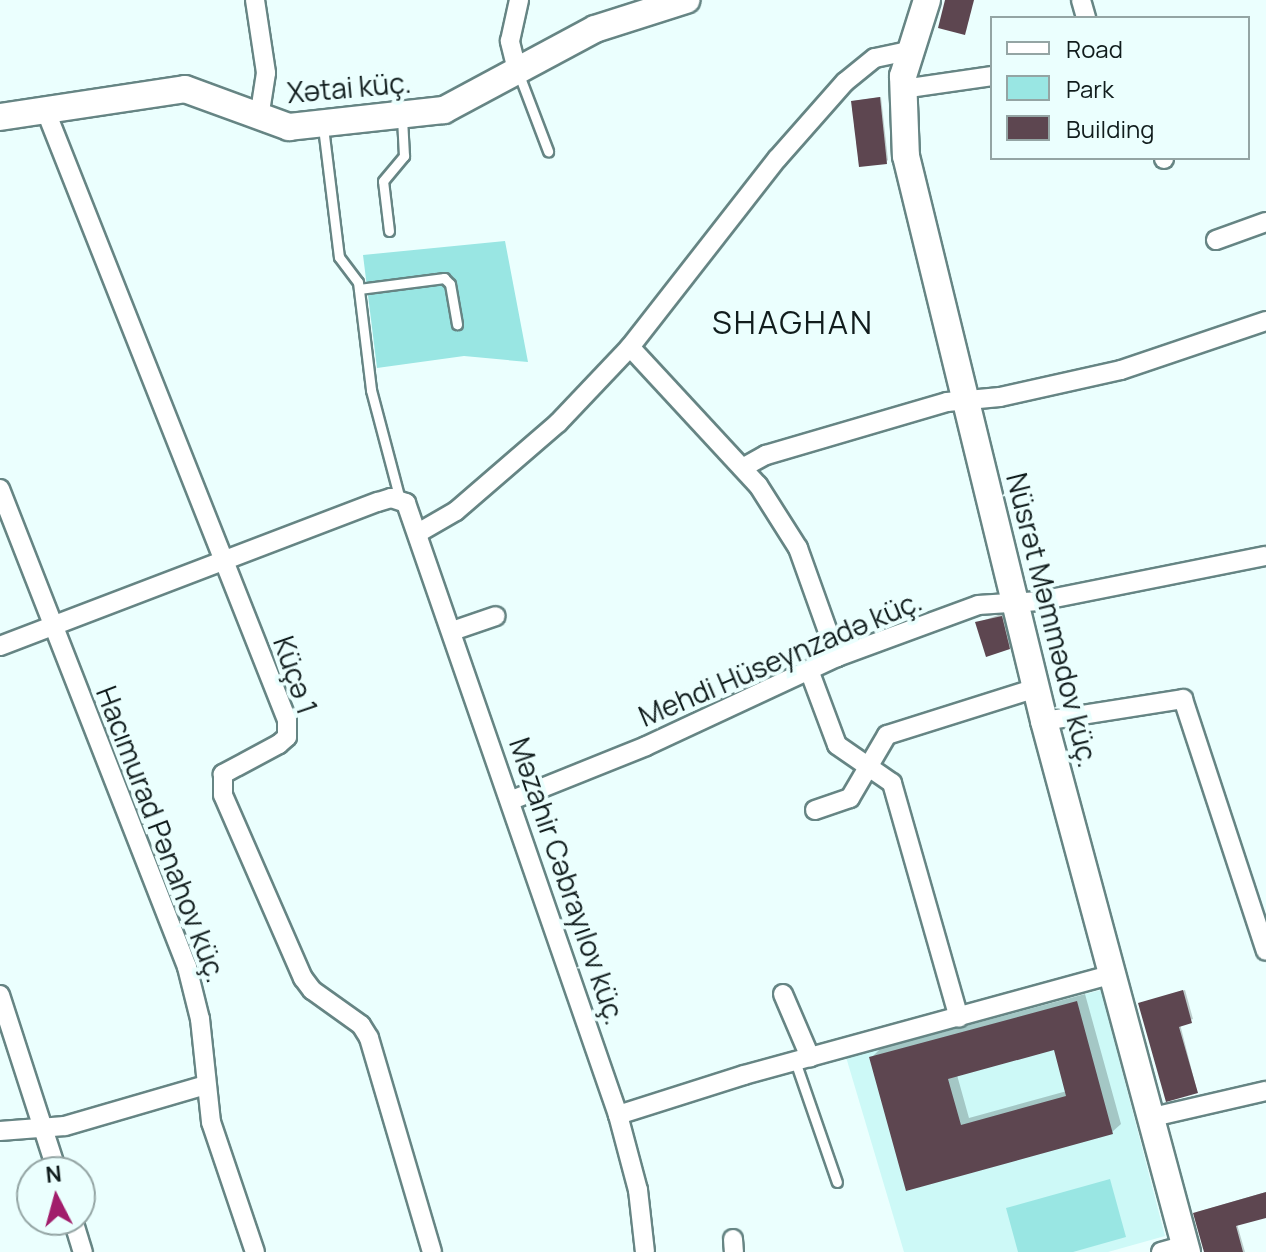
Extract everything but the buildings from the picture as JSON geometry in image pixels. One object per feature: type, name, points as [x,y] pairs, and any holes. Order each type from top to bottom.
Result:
[{"type":"street","points":[[255,0],[266,73],[259,118]]},
{"type":"street","points":[[517,70],[510,41],[519,0]]},
{"type":"street","name":"Xətai küç.","points":[[0,117],[185,89],[289,127],[402,116],[458,106],[517,70],[595,29],[686,0]]},
{"type":"street","name":"Nüsrət Məmmədov küç.","points":[[927,0],[909,51],[902,89],[906,156],[1044,721],[1153,1117],[1178,1250]]},
{"type":"street","points":[[418,533],[456,511],[547,433],[630,347],[818,110],[875,58],[909,51]]},
{"type":"street","points":[[902,89],[990,76]]},
{"type":"street","name":"Küçə 1","points":[[45,109],[289,729],[279,744],[223,774],[223,795],[303,978],[312,990],[361,1025],[369,1038],[432,1252]]},
{"type":"street","points":[[1216,240],[1266,222]]},
{"type":"street","points":[[744,467],[766,455],[965,399],[1000,397],[1121,370],[1266,321]]},
{"type":"street","points":[[630,347],[744,467],[798,548],[837,657]]},
{"type":"street","name":"Hacımurad Pənahov küç.","points":[[0,489],[187,967],[200,1019],[206,1085],[223,1162],[255,1252]]},
{"type":"street","points":[[0,646],[378,502],[400,500]]},
{"type":"street","name":"Məzahir Cəbrayılov küç.","points":[[400,500],[418,533],[618,1115],[638,1190],[645,1252]]},
{"type":"street","name":"Mehdi Hüseynzadə küç.","points":[[512,800],[646,746],[837,657],[978,605],[1017,603],[1266,556]]},
{"type":"street","points":[[452,631],[496,616]]},
{"type":"street","points":[[809,670],[837,745],[867,765],[895,791],[959,1018]]},
{"type":"street","points":[[815,810],[850,798],[887,735],[1036,688]]},
{"type":"street","points":[[1044,721],[1183,699],[1266,951]]},
{"type":"street","points":[[618,1115],[802,1059],[1113,974]]},
{"type":"street","points":[[783,994],[802,1059]]},
{"type":"street","points":[[0,995],[52,1156]]},
{"type":"street","points":[[0,1131],[65,1126],[206,1085]]},
{"type":"street","points":[[1153,1117],[1266,1091]]},
{"type":"lane","points":[[517,70],[548,151]]},
{"type":"lane","points":[[389,231],[383,181],[404,156],[402,116]]},
{"type":"lane","points":[[323,126],[339,257],[359,289],[371,390],[398,478],[400,500]]},
{"type":"lane","points":[[359,289],[444,278],[450,284],[457,324]]},
{"type":"lane","points":[[802,1059],[837,1182]]},
{"type":"shaded area","points":[[1101,990],[1165,1236],[1108,1252],[904,1252],[846,1057]]},
{"type":"green space","points":[[505,241],[528,362],[464,356],[377,368],[363,255]]},
{"type":"green space","points":[[1110,1179],[1126,1237],[1073,1252],[1018,1252],[1006,1208]]},
{"type":"district","name":"SHAGHAN","points":[[793,322]]}]
